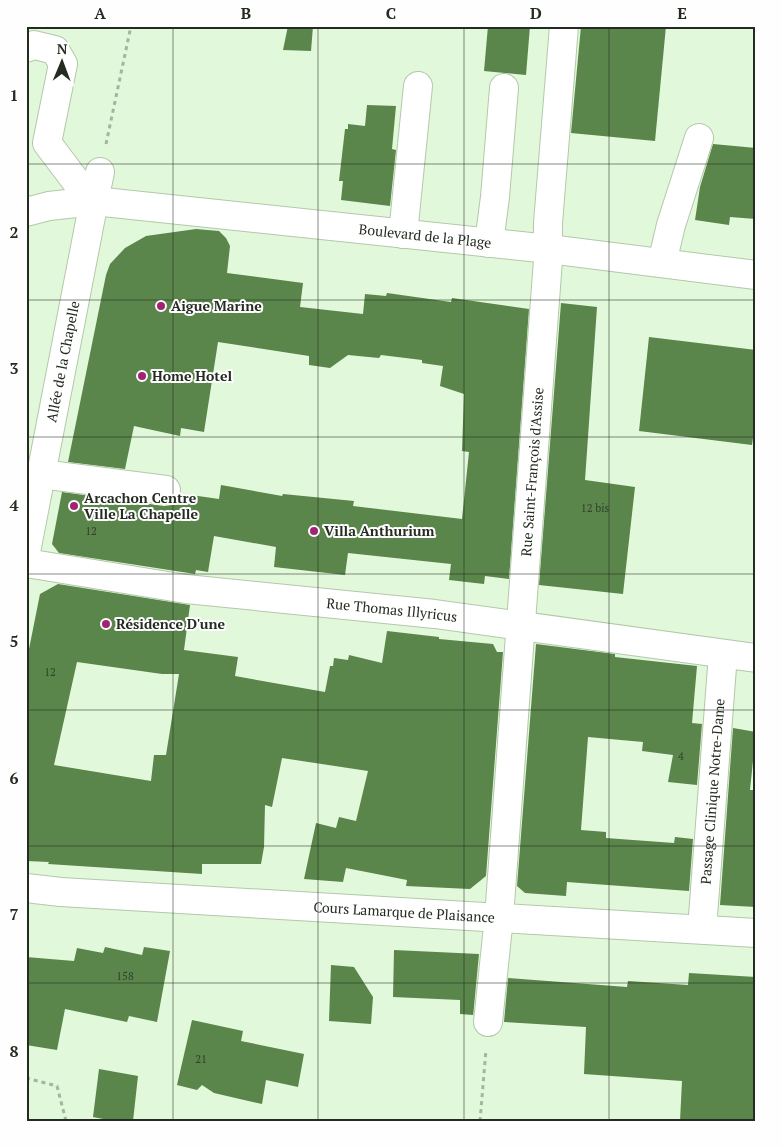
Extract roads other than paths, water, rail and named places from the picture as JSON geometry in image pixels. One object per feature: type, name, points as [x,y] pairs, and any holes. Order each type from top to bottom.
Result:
[{"type":"street","name":"Rue Saint-François d'Assise","points":[[488,1022],[499,918],[549,249],[548,223],[564,26]]},
{"type":"street","points":[[26,48],[34,45],[55,50],[63,64],[47,143],[78,184],[94,201]]},
{"type":"street","points":[[404,234],[418,86]]},
{"type":"street","points":[[489,243],[495,197],[504,88]]},
{"type":"street","points":[[662,263],[671,225],[699,138]]},
{"type":"street","name":"Allée de la Chapelle","points":[[26,552],[100,172]]},
{"type":"street","name":"Boulevard de la Plage","points":[[26,212],[49,206],[94,201],[549,249],[756,275]]},
{"type":"street","points":[[41,474],[166,490]]},
{"type":"street","name":"Rue Thomas Illyricus","points":[[26,563],[186,589],[425,613],[756,658]]},
{"type":"street","name":"Passage Clinique Notre-Dame","points":[[702,929],[723,654]]},
{"type":"street","name":"Cours Lamarque de Plaisance","points":[[26,905],[39,890],[756,932]]},
{"type":"place","name":"Aigue Marine","points":[[161,306]]},
{"type":"place","name":"Home Hotel","points":[[142,376]]},
{"type":"place","name":"Arcachon Centre Ville La Chapelle","points":[[74,506]]},
{"type":"place","name":"Villa Anthurium","points":[[314,531]]},
{"type":"place","name":"Résidence D'une","points":[[106,624]]}]
